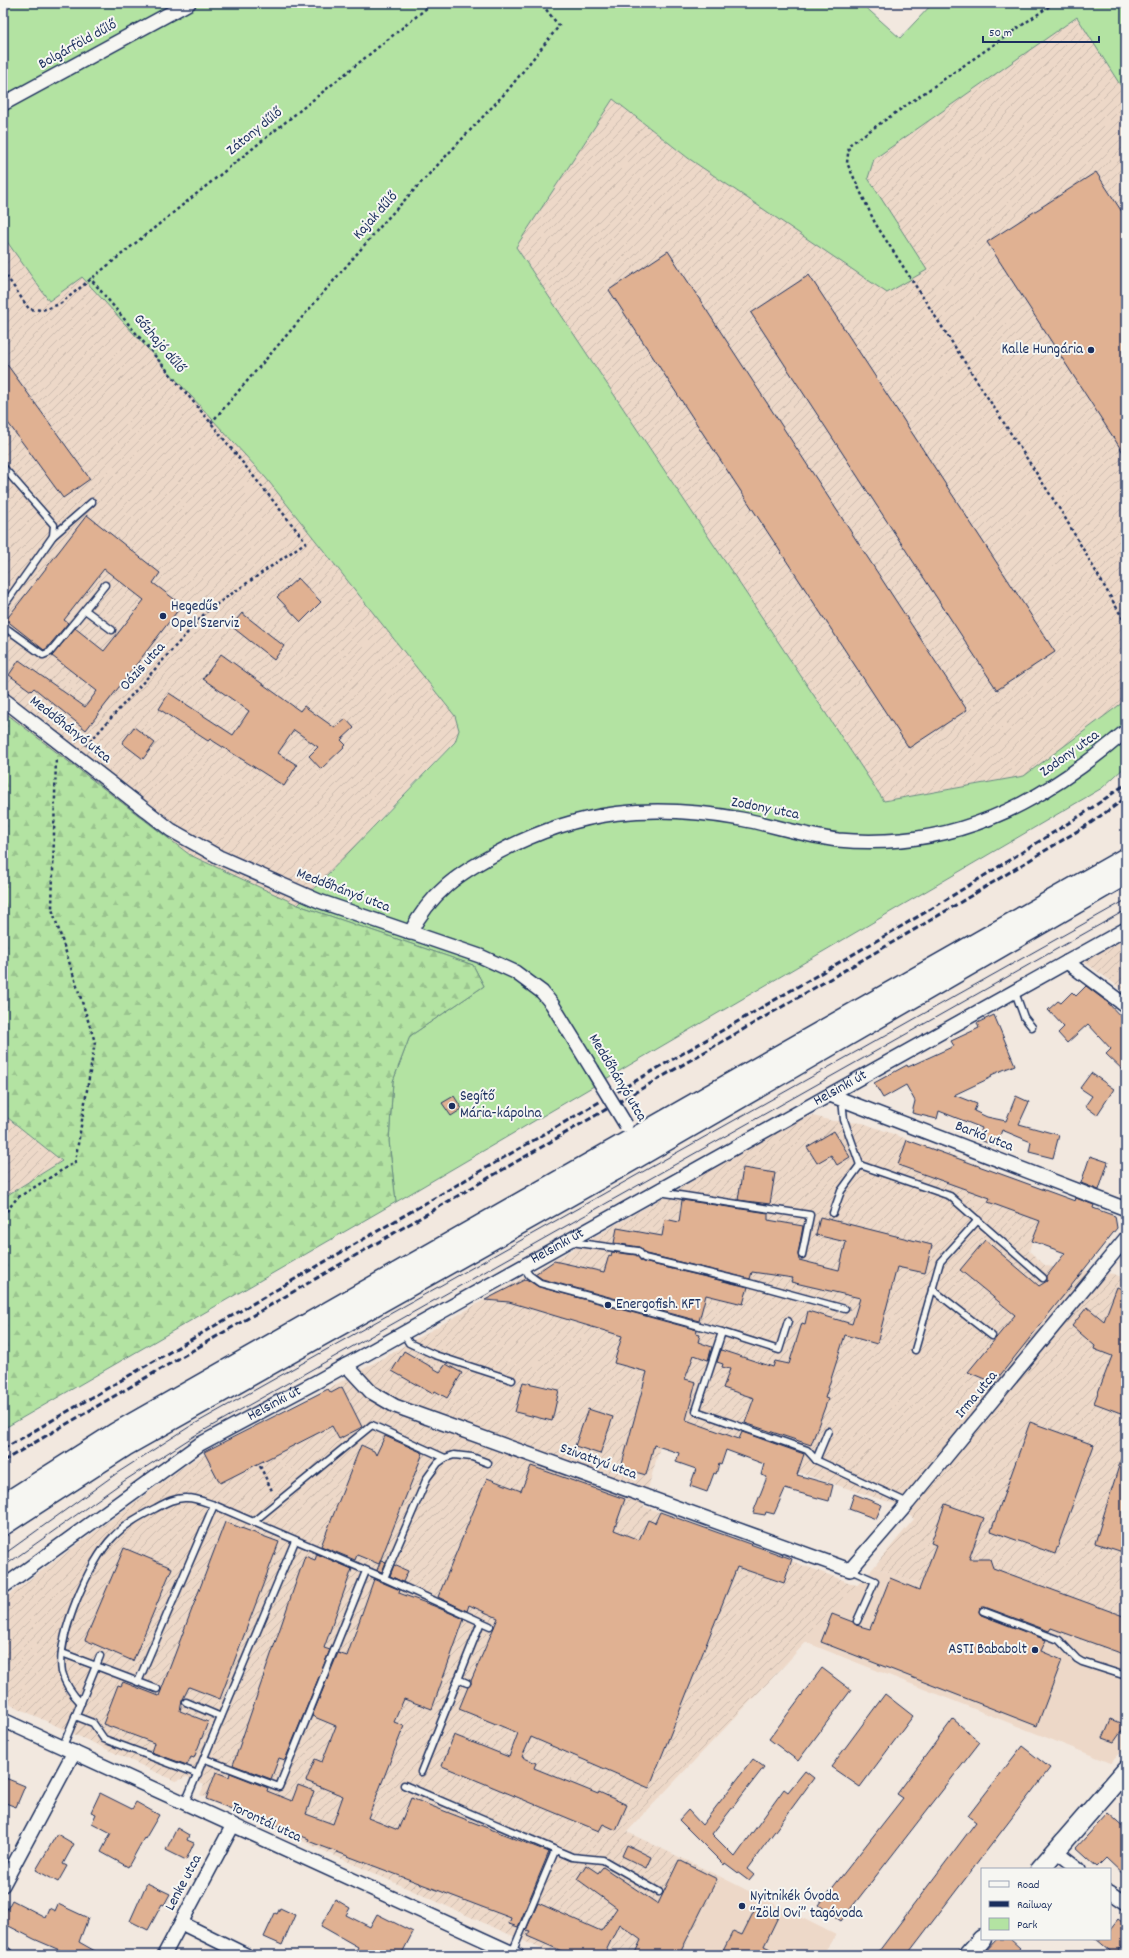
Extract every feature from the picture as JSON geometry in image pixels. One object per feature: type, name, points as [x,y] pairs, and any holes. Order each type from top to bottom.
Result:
[{"type":"main road","points":[[3,1505],[116,1433],[630,1131],[1126,858]]},
{"type":"main road","points":[[3,1525],[125,1446],[629,1162],[1126,874]]},
{"type":"main road","points":[[630,1131],[645,1143],[658,1145]]},
{"type":"main road","points":[[629,1162],[634,1150],[630,1131]]},
{"type":"street","name":"Bolgárföld dűlő","points":[[3,104],[189,3]]},
{"type":"street","name":"Meddőhányó utca","points":[[3,699],[171,830],[219,857],[319,901],[480,956],[515,972],[527,980],[552,1004],[630,1131]]},
{"type":"street","name":"Zodony utca","points":[[410,933],[420,913],[432,898],[458,876],[509,846],[599,814],[625,811],[677,811],[740,819],[838,840],[872,842],[904,840],[952,831],[1002,814],[1062,781],[1090,762],[1126,731]]},
{"type":"street","name":"Helsinki út","points":[[3,1587],[200,1444],[346,1365],[655,1191],[836,1097],[1126,929]]},
{"type":"street","points":[[1067,962],[1126,1006]]},
{"type":"street","name":"Barkó utca","points":[[836,1097],[1126,1209]]},
{"type":"street","name":"Irma utca","points":[[850,1570],[908,1504],[1075,1297],[1126,1238]]},
{"type":"street","name":"Szivattyú utca","points":[[346,1365],[372,1392],[395,1406],[850,1570]]},
{"type":"street","name":"Torontál utca","points":[[3,1720],[515,1954]]},
{"type":"street","points":[[3,1885],[68,1749]]},
{"type":"street","points":[[1041,1868],[1126,1770]]},
{"type":"street","name":"Lenke utca","points":[[164,1955],[233,1825]]},
{"type":"street","points":[[1056,1851],[1078,1868]]},
{"type":"street","points":[[1111,1893],[1126,1903]]},
{"type":"street","points":[[181,1923],[246,1955]]},
{"type":"street","points":[[968,1955],[981,1939]]},
{"type":"lane","points":[[3,467],[54,524],[53,536]]},
{"type":"lane","points":[[3,608],[53,536],[92,502]]},
{"type":"lane","points":[[3,626],[42,655],[50,652],[105,585]]},
{"type":"lane","points":[[85,610],[112,630]]},
{"type":"lane","points":[[1015,992],[1024,1017],[1032,1027]]},
{"type":"lane","points":[[836,1097],[860,1165]]},
{"type":"lane","points":[[833,1213],[841,1191],[860,1165]]},
{"type":"lane","points":[[860,1165],[950,1196],[1043,1278]]},
{"type":"lane","points":[[655,1191],[810,1215],[802,1256]]},
{"type":"lane","points":[[915,1350],[940,1262],[978,1220]]},
{"type":"lane","points":[[568,1241],[638,1251],[644,1258],[738,1280],[845,1309]]},
{"type":"lane","points":[[523,1266],[529,1275],[540,1283],[722,1332],[780,1350],[788,1321]]},
{"type":"lane","points":[[932,1289],[992,1336]]},
{"type":"lane","points":[[722,1332],[696,1411],[807,1450],[816,1460],[908,1504]]},
{"type":"lane","points":[[403,1333],[409,1343],[435,1355],[512,1380]]},
{"type":"lane","points":[[253,1522],[372,1425],[445,1458]]},
{"type":"lane","points":[[816,1460],[828,1430]]},
{"type":"lane","points":[[384,1578],[427,1478],[434,1468],[445,1458],[454,1455],[465,1455],[488,1462]]},
{"type":"lane","points":[[81,1703],[72,1694],[64,1679],[62,1653],[74,1607],[86,1578],[96,1558],[113,1536],[140,1516],[177,1499],[196,1499],[214,1505],[384,1578],[490,1626]]},
{"type":"lane","points":[[138,1682],[214,1505]]},
{"type":"lane","points":[[186,1803],[295,1541]]},
{"type":"lane","points":[[850,1570],[874,1581],[857,1621]]},
{"type":"lane","points":[[205,1759],[279,1787],[366,1571]]},
{"type":"lane","points":[[983,1611],[1059,1640],[1077,1659],[1082,1662],[1126,1676]]},
{"type":"lane","points":[[421,1772],[481,1622]]},
{"type":"lane","points":[[62,1653],[157,1689]]},
{"type":"lane","points":[[68,1749],[75,1716],[100,1656]]},
{"type":"lane","points":[[458,1679],[468,1683]]},
{"type":"lane","points":[[186,1702],[221,1717]]},
{"type":"lane","points":[[75,1716],[93,1723],[104,1739],[198,1774]]},
{"type":"lane","points":[[404,1785],[556,1851],[572,1857],[603,1860],[659,1892]]},
{"type":"lane","points":[[515,1954],[556,1851]]},
{"type":"path","name":"Zátony dűlő","points":[[3,271],[29,309],[42,310],[60,304],[90,278],[433,3]]},
{"type":"path","name":"Kajak dűlő","points":[[211,423],[386,220],[508,90],[559,26],[541,3]]},
{"type":"path","points":[[1054,3],[849,145],[847,162],[874,223],[1064,516],[1126,624]]},
{"type":"path","name":"Gőzhajó dűlő","points":[[90,278],[211,423],[306,542]]},
{"type":"path","name":"Oázis utca","points":[[78,756],[207,611],[306,542]]},
{"type":"path","points":[[3,1216],[17,1198],[75,1162],[95,1042],[52,909],[56,739]]},
{"type":"path","points":[[260,1466],[278,1502]]},
{"type":"shaded area","points":[[1077,17],[1126,94],[1126,700],[1025,776],[884,801],[516,247],[613,99],[688,158],[926,270],[868,178],[874,159]]},
{"type":"shaded area","points":[[3,236],[49,301],[82,276],[266,478],[455,716],[459,730],[455,741],[298,905],[190,855],[3,711]]},
{"type":"shaded area","points":[[1126,939],[1126,992],[1083,961]]},
{"type":"shaded area","points":[[3,1114],[62,1161],[9,1194],[3,1201]]},
{"type":"shaded area","points":[[813,1116],[833,1121],[863,1123],[1049,1191],[1029,1251],[1046,1266],[1114,1274],[1126,1279],[1126,1657],[874,1567],[914,1519],[895,1504],[665,1429],[643,1506],[859,1586],[627,1832],[721,1877],[681,1955],[555,1955],[200,1795],[204,1785],[187,1777],[175,1781],[3,1701],[3,1599],[190,1462],[346,1379],[804,1117]]},
{"type":"shaded area","points":[[874,1567],[1126,1657],[1126,1746],[1111,1763],[805,1642]]},
{"type":"shaded area","name":"Nyitnikék Óvoda “Zöld Ovi” tagóvoda","points":[[721,1877],[836,1935],[822,1955],[681,1955]]},
{"type":"green space","points":[[3,3],[861,3],[900,38],[933,3],[1126,3],[1126,94],[1077,17],[874,159],[868,178],[927,270],[887,293],[688,158],[613,99],[516,247],[884,801],[1024,776],[1126,700],[1126,766],[1102,788],[396,1202],[389,1141],[393,1081],[410,1036],[484,986],[473,965],[298,905],[455,742],[459,730],[455,716],[266,478],[82,277],[49,301],[3,236]]},
{"type":"green space","points":[[3,711],[190,855],[298,905],[473,965],[484,986],[410,1036],[393,1081],[389,1141],[396,1202],[3,1429],[3,1201],[9,1194],[62,1161],[3,1114]]},
{"type":"building","name":"Kalle Hungária","points":[[1096,172],[1126,218],[1126,457],[987,242]]},
{"type":"building","points":[[668,251],[967,710],[909,748],[609,290]]},
{"type":"building","points":[[809,275],[1055,652],[997,690],[751,313]]},
{"type":"building","points":[[3,359],[90,479],[63,498],[3,416]]},
{"type":"building","points":[[87,515],[160,573],[153,583],[182,605],[86,730],[34,688],[31,691],[9,675],[19,660],[85,707],[97,691],[52,656],[75,628],[104,651],[144,600],[104,569],[64,620],[68,623],[44,650],[6,620]]},
{"type":"building","points":[[298,578],[321,602],[301,622],[277,597]]},
{"type":"building","points":[[242,613],[284,646],[274,660],[231,626]]},
{"type":"building","points":[[221,654],[300,711],[304,706],[335,728],[346,719],[354,728],[341,740],[346,745],[321,769],[309,756],[318,747],[294,730],[278,753],[297,765],[284,786],[210,739],[208,741],[159,709],[169,693],[233,735],[249,711],[203,679]]},
{"type":"building","points":[[134,727],[155,743],[143,759],[122,743]]},
{"type":"building","points":[[1086,986],[1107,1002],[1126,1022],[1126,1073],[1106,1054],[1111,1049],[1088,1024],[1067,1043],[1058,1033],[1064,1027],[1048,1010],[1058,1001],[1061,1003],[1072,992],[1076,996]]},
{"type":"building","points":[[994,1015],[1015,1065],[991,1075],[992,1077],[954,1095],[977,1104],[974,1111],[987,1117],[1006,1121],[1016,1096],[1029,1102],[1019,1124],[1059,1135],[1053,1158],[1029,1152],[1031,1142],[1002,1130],[996,1146],[977,1139],[982,1128],[939,1111],[937,1119],[912,1113],[915,1101],[906,1085],[883,1098],[874,1083],[907,1065],[908,1067],[954,1046],[951,1041],[979,1028],[977,1023]]},
{"type":"building","points":[[1091,1073],[1114,1089],[1097,1115],[1085,1106],[1092,1096],[1080,1088]]},
{"type":"building","name":"Segítő Mária-kápolna","points":[[454,1096],[462,1109],[451,1116],[442,1103]]},
{"type":"building","points":[[834,1131],[850,1157],[837,1165],[831,1155],[817,1163],[807,1147]]},
{"type":"building","points":[[907,1140],[1075,1201],[1076,1198],[1094,1205],[1093,1208],[1115,1216],[1117,1228],[994,1383],[968,1372],[1015,1315],[960,1270],[985,1240],[1039,1286],[1047,1281],[1047,1276],[1065,1253],[1032,1241],[1040,1221],[988,1202],[990,1198],[898,1165]]},
{"type":"building","points":[[1090,1156],[1108,1162],[1099,1190],[1081,1183]]},
{"type":"building","points":[[743,1168],[775,1173],[770,1204],[738,1200]]},
{"type":"building","points":[[682,1200],[768,1213],[768,1220],[803,1226],[798,1254],[799,1260],[839,1270],[846,1242],[816,1235],[820,1217],[932,1245],[925,1273],[897,1267],[877,1344],[845,1335],[825,1398],[828,1399],[811,1445],[745,1423],[754,1398],[723,1388],[730,1369],[722,1367],[723,1364],[717,1362],[721,1350],[773,1367],[775,1361],[789,1364],[802,1323],[805,1324],[808,1311],[852,1324],[860,1298],[791,1282],[793,1278],[752,1272],[750,1279],[646,1254],[639,1247],[614,1243],[617,1228],[662,1236],[665,1219],[679,1222]]},
{"type":"building","points":[[612,1252],[636,1255],[643,1262],[748,1287],[743,1304],[706,1295],[699,1321],[542,1279],[535,1274],[554,1261],[604,1272],[609,1255],[611,1256]]},
{"type":"building","points":[[526,1279],[539,1287],[697,1330],[696,1334],[700,1335],[698,1342],[712,1347],[708,1360],[694,1355],[685,1379],[696,1382],[686,1420],[739,1439],[742,1432],[804,1454],[797,1475],[833,1485],[829,1501],[785,1489],[774,1514],[766,1512],[765,1515],[753,1513],[767,1477],[761,1475],[764,1464],[726,1450],[721,1465],[719,1464],[716,1474],[714,1473],[707,1492],[690,1486],[696,1469],[676,1462],[679,1453],[654,1445],[646,1475],[621,1468],[647,1372],[614,1363],[622,1336],[509,1302],[485,1300]]},
{"type":"building","points":[[1117,1287],[1126,1291],[1126,1415],[1094,1403],[1112,1356],[1094,1349],[1095,1346],[1072,1326],[1087,1307],[1104,1321]]},
{"type":"building","points":[[404,1351],[440,1372],[446,1364],[462,1373],[447,1398],[435,1391],[433,1394],[392,1371]]},
{"type":"building","points":[[523,1382],[559,1390],[552,1421],[515,1412]]},
{"type":"building","points":[[342,1387],[362,1427],[339,1439],[332,1426],[220,1483],[204,1452],[328,1389],[331,1393]]},
{"type":"building","points":[[588,1409],[613,1417],[600,1454],[575,1446]]},
{"type":"building","points":[[1030,1422],[1094,1445],[1055,1554],[991,1531]]},
{"type":"building","points":[[385,1436],[423,1453],[379,1564],[357,1555],[355,1560],[321,1546],[361,1445],[374,1451],[376,1455]]},
{"type":"building","points":[[1123,1453],[1126,1454],[1126,1553],[1095,1543]]},
{"type":"building","points":[[531,1466],[625,1499],[614,1530],[639,1540],[648,1520],[655,1523],[660,1512],[792,1559],[784,1583],[737,1567],[649,1788],[531,1737],[522,1757],[536,1763],[534,1768],[598,1794],[599,1792],[627,1805],[616,1830],[603,1824],[599,1831],[442,1766],[454,1735],[509,1757],[518,1733],[459,1709],[498,1618],[469,1605],[467,1611],[438,1597],[487,1478],[521,1491]]},
{"type":"building","points":[[854,1494],[882,1505],[876,1519],[849,1509]]},
{"type":"building","points":[[945,1504],[984,1518],[969,1559],[990,1559],[993,1568],[1126,1617],[1126,1655],[1051,1628],[1049,1631],[985,1607],[980,1608],[979,1612],[981,1615],[1046,1640],[1041,1651],[1062,1660],[1037,1726],[821,1642],[832,1614],[853,1622],[856,1625],[870,1629],[890,1578],[919,1590],[936,1545],[931,1543]]},
{"type":"building","points":[[225,1522],[279,1542],[220,1699],[189,1687],[182,1701],[180,1711],[208,1722],[194,1758],[191,1757],[187,1765],[151,1752],[154,1743],[103,1724],[118,1685],[121,1686],[123,1682],[159,1696]]},
{"type":"building","points":[[124,1548],[172,1568],[133,1661],[85,1640]]},
{"type":"building","points":[[317,1554],[352,1569],[324,1648],[330,1650],[285,1760],[279,1758],[271,1779],[233,1765],[305,1556],[315,1560]]},
{"type":"building","points":[[381,1560],[386,1562],[382,1572],[377,1570]]},
{"type":"building","points":[[394,1565],[408,1571],[403,1582],[390,1576]]},
{"type":"building","points":[[374,1579],[400,1590],[399,1593],[464,1619],[432,1709],[404,1699],[394,1722],[404,1726],[368,1818],[398,1830],[411,1798],[549,1852],[518,1927],[509,1924],[511,1918],[308,1841],[309,1839],[206,1799],[216,1772],[229,1777],[230,1773],[268,1788],[267,1791],[292,1801],[298,1785],[314,1791],[306,1814],[333,1824],[343,1796],[306,1781],[315,1759],[322,1762],[336,1726],[312,1716],[338,1653],[347,1656]]},
{"type":"building","points":[[822,1668],[851,1690],[798,1761],[769,1739]]},
{"type":"building","points":[[885,1694],[913,1716],[860,1787],[831,1767]]},
{"type":"building","points":[[953,1719],[980,1742],[841,1921],[819,1905],[903,1798],[897,1794]]},
{"type":"building","points":[[1111,1719],[1126,1725],[1114,1742],[1103,1738]]},
{"type":"building","points":[[1022,1746],[1050,1768],[907,1955],[876,1955],[976,1822],[968,1816]]},
{"type":"building","points":[[753,1759],[764,1767],[712,1834],[735,1857],[784,1789],[788,1792],[805,1771],[814,1778],[747,1869],[754,1875],[749,1881],[725,1863],[724,1865],[679,1820],[688,1810],[702,1825]]},
{"type":"building","points":[[3,1777],[25,1786],[16,1807],[3,1802]]},
{"type":"building","points":[[100,1793],[132,1809],[136,1802],[159,1815],[128,1867],[101,1852],[111,1833],[92,1823],[96,1814],[91,1812]]},
{"type":"building","points":[[1108,1813],[1126,1829],[1126,1877],[1106,1858],[1097,1867],[1076,1848]]},
{"type":"building","points":[[177,1828],[189,1835],[187,1840],[194,1843],[186,1860],[166,1850]]},
{"type":"building","points":[[57,1834],[74,1844],[63,1864],[67,1866],[58,1882],[36,1870]]},
{"type":"building","points":[[627,1845],[651,1857],[646,1868],[622,1856]]},
{"type":"building","points":[[679,1860],[717,1879],[679,1955],[634,1955],[641,1940],[619,1924],[604,1955],[571,1955],[527,1936],[530,1931],[526,1930],[538,1903],[601,1931],[617,1908],[577,1879],[586,1865],[598,1873],[603,1867],[658,1904]]},
{"type":"building","points":[[147,1883],[170,1894],[164,1905],[162,1904],[148,1930],[130,1921]]},
{"type":"building","points":[[335,1899],[350,1908],[346,1915],[370,1927],[377,1914],[413,1932],[401,1955],[354,1955],[358,1947],[321,1926]]},
{"type":"building","points":[[12,1900],[45,1917],[49,1908],[55,1911],[58,1904],[88,1918],[79,1942],[102,1955],[71,1955],[34,1939],[3,1923],[3,1917]]},
{"type":"building","points":[[756,1907],[778,1917],[764,1946],[783,1955],[721,1955],[733,1931],[742,1935]]},
{"type":"building","points":[[280,1908],[295,1915],[282,1945],[264,1937],[275,1913],[277,1914]]},
{"type":"building","points":[[1118,1919],[1126,1925],[1126,1942],[1115,1955],[1097,1940],[1111,1940],[1111,1928]]},
{"type":"building","points":[[996,1940],[1011,1940],[1020,1948],[1014,1955],[982,1955]]},
{"type":"tram line","points":[[3,1555],[117,1473],[189,1427],[1126,900]]},
{"type":"tram line","points":[[3,1567],[124,1481],[194,1436],[1126,910]]},
{"type":"railway","points":[[3,1449],[931,909],[1083,814],[1126,784]]},
{"type":"railway","points":[[3,1461],[936,917],[1089,824],[1126,798]]},
{"type":"place","name":"Kalle Hungária","points":[[1091,350]]},
{"type":"place","name":"Hegedűs Opel Szerviz","points":[[163,616]]},
{"type":"place","name":"Segítő Mária-kápolna","points":[[452,1106]]},
{"type":"place","name":"Energofish. KFT","points":[[608,1305]]},
{"type":"place","name":"ASTI Bababolt","points":[[1035,1650]]},
{"type":"place","name":"Nyitnikék Óvoda “Zöld Ovi” tagóvoda","points":[[742,1906]]}]
